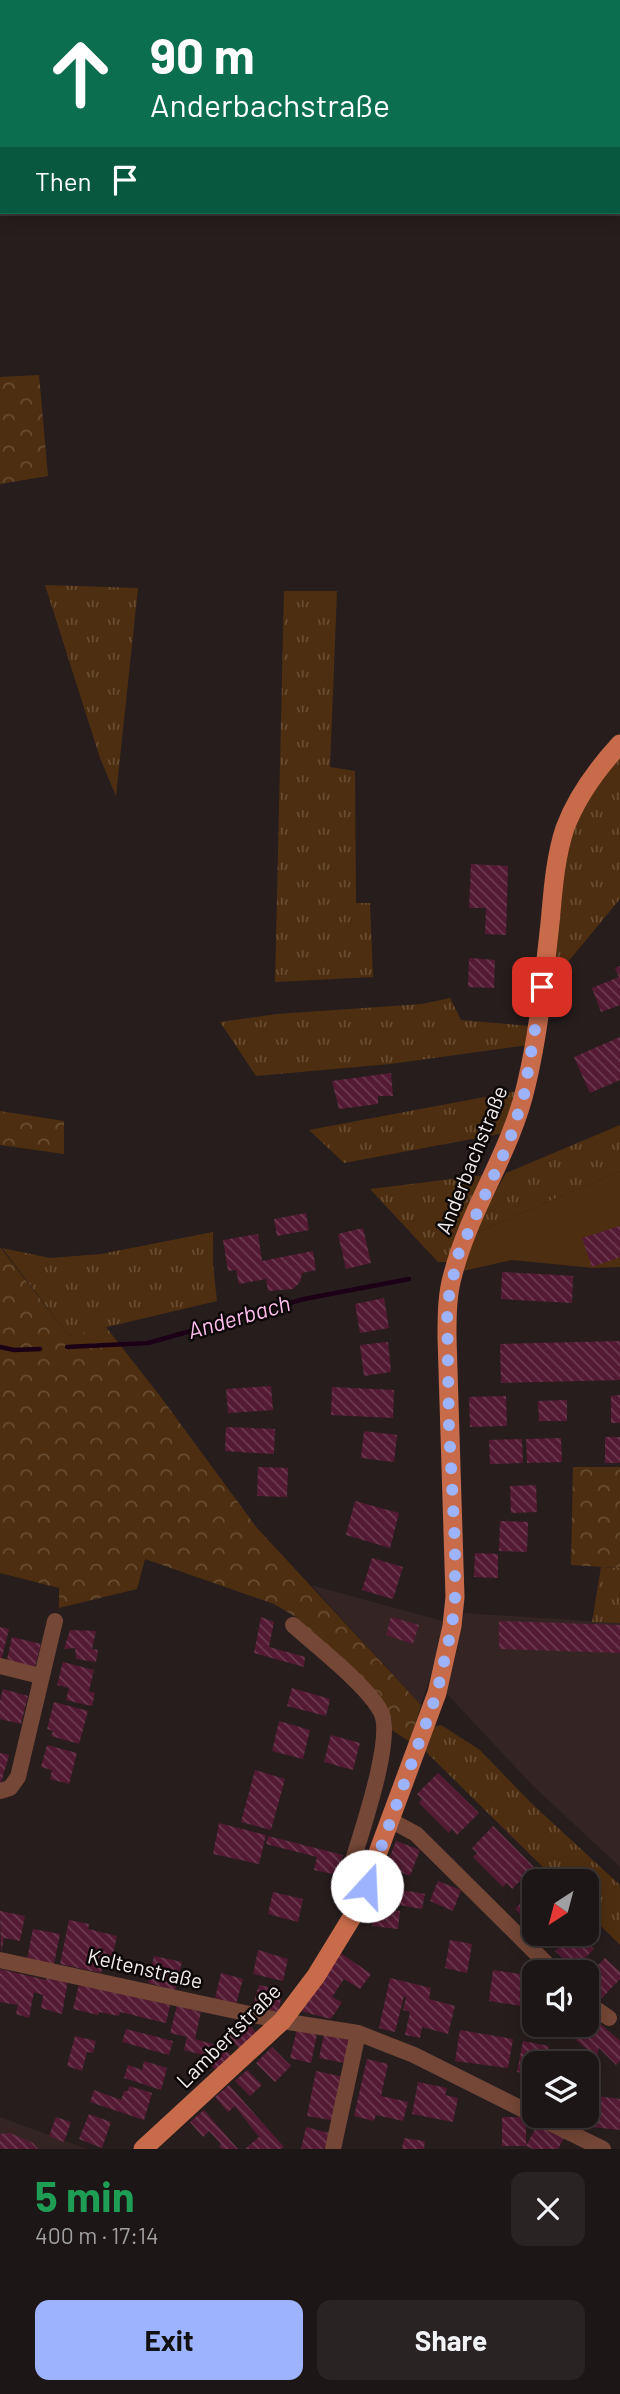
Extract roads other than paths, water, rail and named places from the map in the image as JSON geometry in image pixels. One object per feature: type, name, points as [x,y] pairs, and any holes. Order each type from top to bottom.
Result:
[{"type":"main road","name":"Anderbachstraße","points":[[437,1693],[452,1626],[455,1598],[447,1337],[447,1305],[452,1277],[475,1214],[509,1142],[524,1095],[540,1007],[558,859],[565,829],[583,790],[620,744]]},
{"type":"main road","name":"Lambertstraße","points":[[143,2149],[282,2021],[316,1976],[357,1909],[437,1693]]},
{"type":"street","points":[[0,1791],[10,1788],[18,1777],[55,1621]]},
{"type":"street","points":[[293,1625],[366,1692],[382,1714],[386,1727],[380,1762],[344,1890],[357,1909]]},
{"type":"street","points":[[0,1666],[40,1676]]},
{"type":"street","points":[[390,1821],[416,1834],[543,1960]]},
{"type":"street","name":"Keltenstraße","points":[[0,1959],[282,2021],[358,2033],[414,2055],[522,2109]]},
{"type":"street","points":[[599,2011],[609,2018]]},
{"type":"street","points":[[334,2149],[358,2033]]},
{"type":"street","name":"Keltenstraße","points":[[561,2128],[603,2149]]},
{"type":"waterway","name":"Anderbach","points":[[67,1347],[148,1343],[304,1299],[409,1279]]},
{"type":"waterway","name":"Anderbach","points":[[0,1347],[14,1350],[40,1349]]}]
